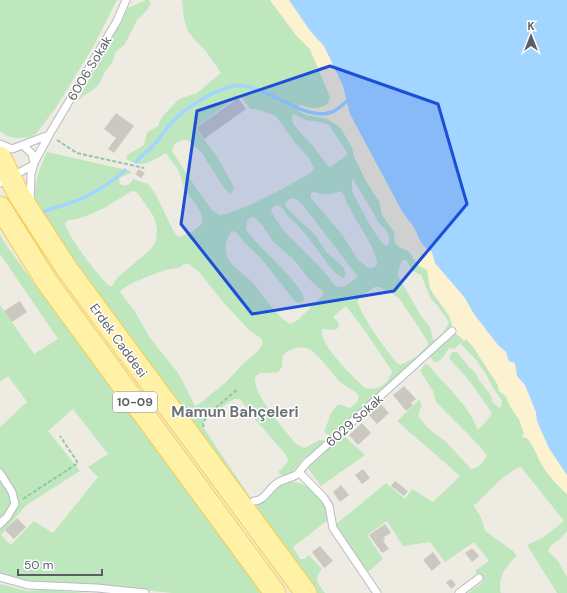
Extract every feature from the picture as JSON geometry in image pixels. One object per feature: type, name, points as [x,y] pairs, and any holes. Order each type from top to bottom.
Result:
[{"type":"main road","name":"Erdek Caddesi","points":[[6,153],[5,180],[30,212],[67,268],[306,593]]},
{"type":"main road","name":"Erdek Caddesi","points":[[0,207],[47,282],[275,593]]},
{"type":"lane","name":"6006 Sokak","points":[[30,212],[31,174],[34,164],[49,135],[117,21],[126,0]]},
{"type":"lane","points":[[0,153],[6,153],[49,135]]},
{"type":"lane","points":[[0,144],[6,153]]},
{"type":"lane","points":[[5,180],[34,164],[30,150],[23,145]]},
{"type":"lane","name":"6029 Sokak","points":[[254,501],[262,499],[275,485],[299,472],[304,464],[311,460],[452,331]]},
{"type":"lane","points":[[299,472],[324,498],[329,506],[333,528],[377,593]]},
{"type":"lane","points":[[0,473],[12,492],[15,504],[7,517],[0,524]]},
{"type":"lane","points":[[0,577],[28,585],[98,588],[145,593]]},
{"type":"lane","points":[[459,593],[479,578]]},
{"type":"path","points":[[49,135],[77,153],[144,168]]},
{"type":"path","points":[[207,431],[203,424],[207,415],[238,389]]},
{"type":"path","points":[[15,504],[78,463],[60,436]]},
{"type":"highlighted area","points":[[330,66],[438,104],[467,204],[394,291],[252,314],[181,224],[197,111]]},
{"type":"green space","points":[[0,0],[117,0],[93,47],[57,106],[36,134],[29,137],[12,137],[5,135],[0,131]]},
{"type":"green space","points":[[149,0],[151,3],[147,10],[137,20],[125,44],[115,53],[113,61],[99,84],[77,102],[128,8]]},
{"type":"green space","points":[[182,0],[270,0],[296,35],[310,49],[330,98],[328,104],[325,106],[314,108],[300,105],[298,111],[307,115],[325,118],[340,127],[352,147],[354,156],[366,181],[380,203],[382,215],[395,233],[394,238],[396,244],[409,252],[417,264],[427,270],[431,289],[447,313],[454,328],[333,437],[324,432],[331,413],[338,404],[350,408],[358,401],[359,396],[339,381],[312,351],[302,347],[291,349],[283,355],[282,367],[278,372],[262,373],[257,375],[255,381],[262,399],[295,443],[305,448],[319,440],[323,440],[323,445],[303,459],[288,475],[281,475],[278,472],[288,462],[287,456],[253,417],[240,399],[234,399],[205,418],[202,424],[256,506],[264,501],[274,490],[285,483],[291,482],[302,484],[312,490],[322,501],[328,513],[328,520],[293,547],[300,559],[304,559],[309,555],[322,569],[317,579],[325,593],[309,593],[166,398],[35,205],[37,177],[47,152],[131,171],[131,173],[119,178],[120,184],[128,185],[133,179],[148,184],[155,193],[174,232],[179,237],[193,231],[202,224],[202,215],[200,211],[186,191],[177,168],[166,153],[142,164],[126,159],[127,155],[144,145],[148,132],[158,126],[161,118],[178,100],[197,93],[221,73],[205,50],[188,31],[184,19]],"holes":[[[240,95],[250,109],[256,109],[276,116],[296,144],[308,157],[314,168],[312,172],[285,188],[247,206],[219,215],[212,210],[172,151],[177,142],[188,140],[201,152],[225,189],[231,195],[234,187],[216,155],[195,128]],[[293,114],[306,120],[329,125],[348,154],[331,167],[328,166],[294,125],[292,119]],[[352,178],[379,223],[389,236],[389,244],[386,246],[382,243],[369,224],[352,191]],[[132,191],[139,195],[154,217],[157,228],[156,241],[151,249],[118,277],[111,287],[85,257],[71,237],[65,223],[68,220],[89,215],[106,207]],[[341,191],[343,194],[376,258],[377,265],[373,268],[369,268],[358,260],[343,236],[311,198],[311,193],[315,192],[321,194],[331,194]],[[292,198],[296,199],[303,205],[358,277],[343,287],[335,286],[323,270],[284,231],[271,212],[272,208],[276,205],[282,208],[307,236],[331,269],[343,278],[346,275],[343,267],[326,252],[316,236],[286,207],[285,203]],[[254,217],[257,219],[273,241],[293,259],[311,281],[323,291],[323,295],[298,320],[290,324],[284,320],[250,280],[230,261],[227,255],[226,244],[232,231],[236,232],[260,257],[296,302],[300,303],[304,300],[302,294],[292,279],[246,230],[247,220]],[[402,260],[406,260],[413,271],[421,275],[431,299],[449,322],[436,339],[433,340],[430,327],[421,316],[398,276]],[[184,264],[189,264],[199,272],[223,302],[250,331],[261,338],[263,343],[258,351],[225,383],[195,406],[179,374],[150,338],[134,310],[120,292],[128,285],[163,271],[179,267]],[[375,287],[379,287],[391,293],[399,298],[427,340],[428,345],[416,357],[400,365],[380,341],[357,301]],[[346,306],[392,371],[388,380],[382,386],[370,389],[365,388],[345,369],[331,352],[322,336],[322,329],[335,330],[338,328],[339,323],[333,317]]]},
{"type":"green space","points":[[0,235],[263,593],[172,593],[84,584],[30,581],[0,573],[0,427],[27,402],[8,376],[0,382],[0,305],[34,354],[58,339],[0,254]],"holes":[[[73,409],[108,454],[88,467],[98,477],[53,533],[34,521],[11,545],[1,535],[25,506],[80,471],[48,431]]]},
{"type":"green space","points":[[454,332],[461,338],[466,339],[474,348],[498,385],[498,389],[506,397],[511,408],[519,419],[524,433],[523,437],[527,438],[547,472],[567,494],[567,531],[559,540],[551,545],[548,551],[558,561],[567,577],[567,593],[557,593],[527,545],[544,537],[564,521],[521,467],[505,476],[478,503],[473,505],[477,510],[485,531],[513,551],[517,556],[503,573],[500,583],[501,593],[468,593],[483,582],[475,571],[489,561],[474,542],[445,562],[430,542],[403,546],[387,521],[367,535],[383,559],[368,572],[335,525],[386,483],[405,499],[412,489],[433,502],[460,476],[397,421],[420,399],[421,407],[418,416],[428,428],[446,442],[471,469],[479,466],[484,460],[487,455],[436,402],[433,391],[420,371],[425,364],[429,366],[463,404],[474,420],[477,429],[479,429],[492,413],[471,383],[449,358],[452,352],[457,352],[475,372],[479,380],[490,394],[493,403],[500,408],[501,407],[502,401],[487,376],[477,361],[460,343],[454,349],[449,348],[443,357],[437,362],[434,362],[429,355]]},
{"type":"green space","points":[[341,433],[365,455],[321,486],[307,467]]},
{"type":"green space","points":[[0,584],[27,591],[45,590],[89,593],[0,593]]},
{"type":"sand","points":[[270,0],[289,0],[311,32],[324,46],[343,86],[350,114],[403,213],[413,226],[420,241],[432,252],[435,263],[465,298],[474,314],[498,345],[506,352],[509,361],[515,363],[517,376],[525,385],[536,412],[537,421],[549,448],[567,475],[567,494],[553,480],[544,468],[527,438],[522,437],[524,433],[519,419],[511,408],[506,397],[502,392],[500,393],[498,385],[474,348],[466,339],[464,341],[454,332],[449,314],[430,288],[427,270],[419,266],[409,251],[399,247],[394,239],[395,233],[382,215],[380,203],[366,181],[354,156],[352,147],[340,127],[325,118],[307,115],[297,110],[300,105],[314,108],[325,106],[328,104],[330,98],[310,49],[296,35]]},
{"type":"water","points":[[289,0],[567,0],[567,475],[549,448],[537,421],[536,412],[525,385],[517,376],[515,363],[509,361],[506,352],[498,345],[474,314],[465,298],[435,263],[432,252],[422,244],[413,226],[403,213],[350,114],[343,86],[324,46],[311,32]]},
{"type":"building","points":[[238,98],[246,109],[204,139],[196,128]]},
{"type":"building","points":[[116,113],[134,126],[114,153],[108,149],[116,138],[104,129]]},
{"type":"building","points":[[139,169],[145,173],[141,178],[135,174]]},
{"type":"building","points":[[20,301],[27,312],[12,322],[4,311]]},
{"type":"building","points":[[404,386],[416,399],[411,403],[413,405],[406,411],[393,395]]},
{"type":"building","points":[[378,401],[389,413],[377,424],[366,412]]},
{"type":"building","points":[[362,423],[371,433],[358,445],[349,435]]},
{"type":"building","points":[[363,469],[370,478],[362,484],[355,475]]},
{"type":"building","points":[[395,481],[408,491],[404,496],[391,486]]},
{"type":"building","points":[[341,485],[349,495],[340,502],[333,492]]},
{"type":"building","points":[[17,518],[26,527],[14,539],[5,530]]},
{"type":"building","points":[[385,524],[391,533],[384,537],[385,539],[383,541],[389,549],[382,553],[369,535]]},
{"type":"building","points":[[320,546],[333,561],[324,568],[312,552]]},
{"type":"building","points":[[473,549],[479,556],[472,562],[465,553]]},
{"type":"building","points":[[433,552],[441,563],[432,571],[423,560]]},
{"type":"building","points":[[451,579],[456,585],[451,589],[446,582]]},
{"type":"waterway","points":[[136,162],[152,147],[173,121],[179,116],[201,100],[226,88],[233,86],[245,86],[270,95],[308,112],[320,114],[332,112],[347,101]]},
{"type":"waterway","points":[[43,212],[88,195],[104,186],[125,170]]},
{"type":"district","name":"Mamun Bahçeleri","points":[[235,412]]}]
